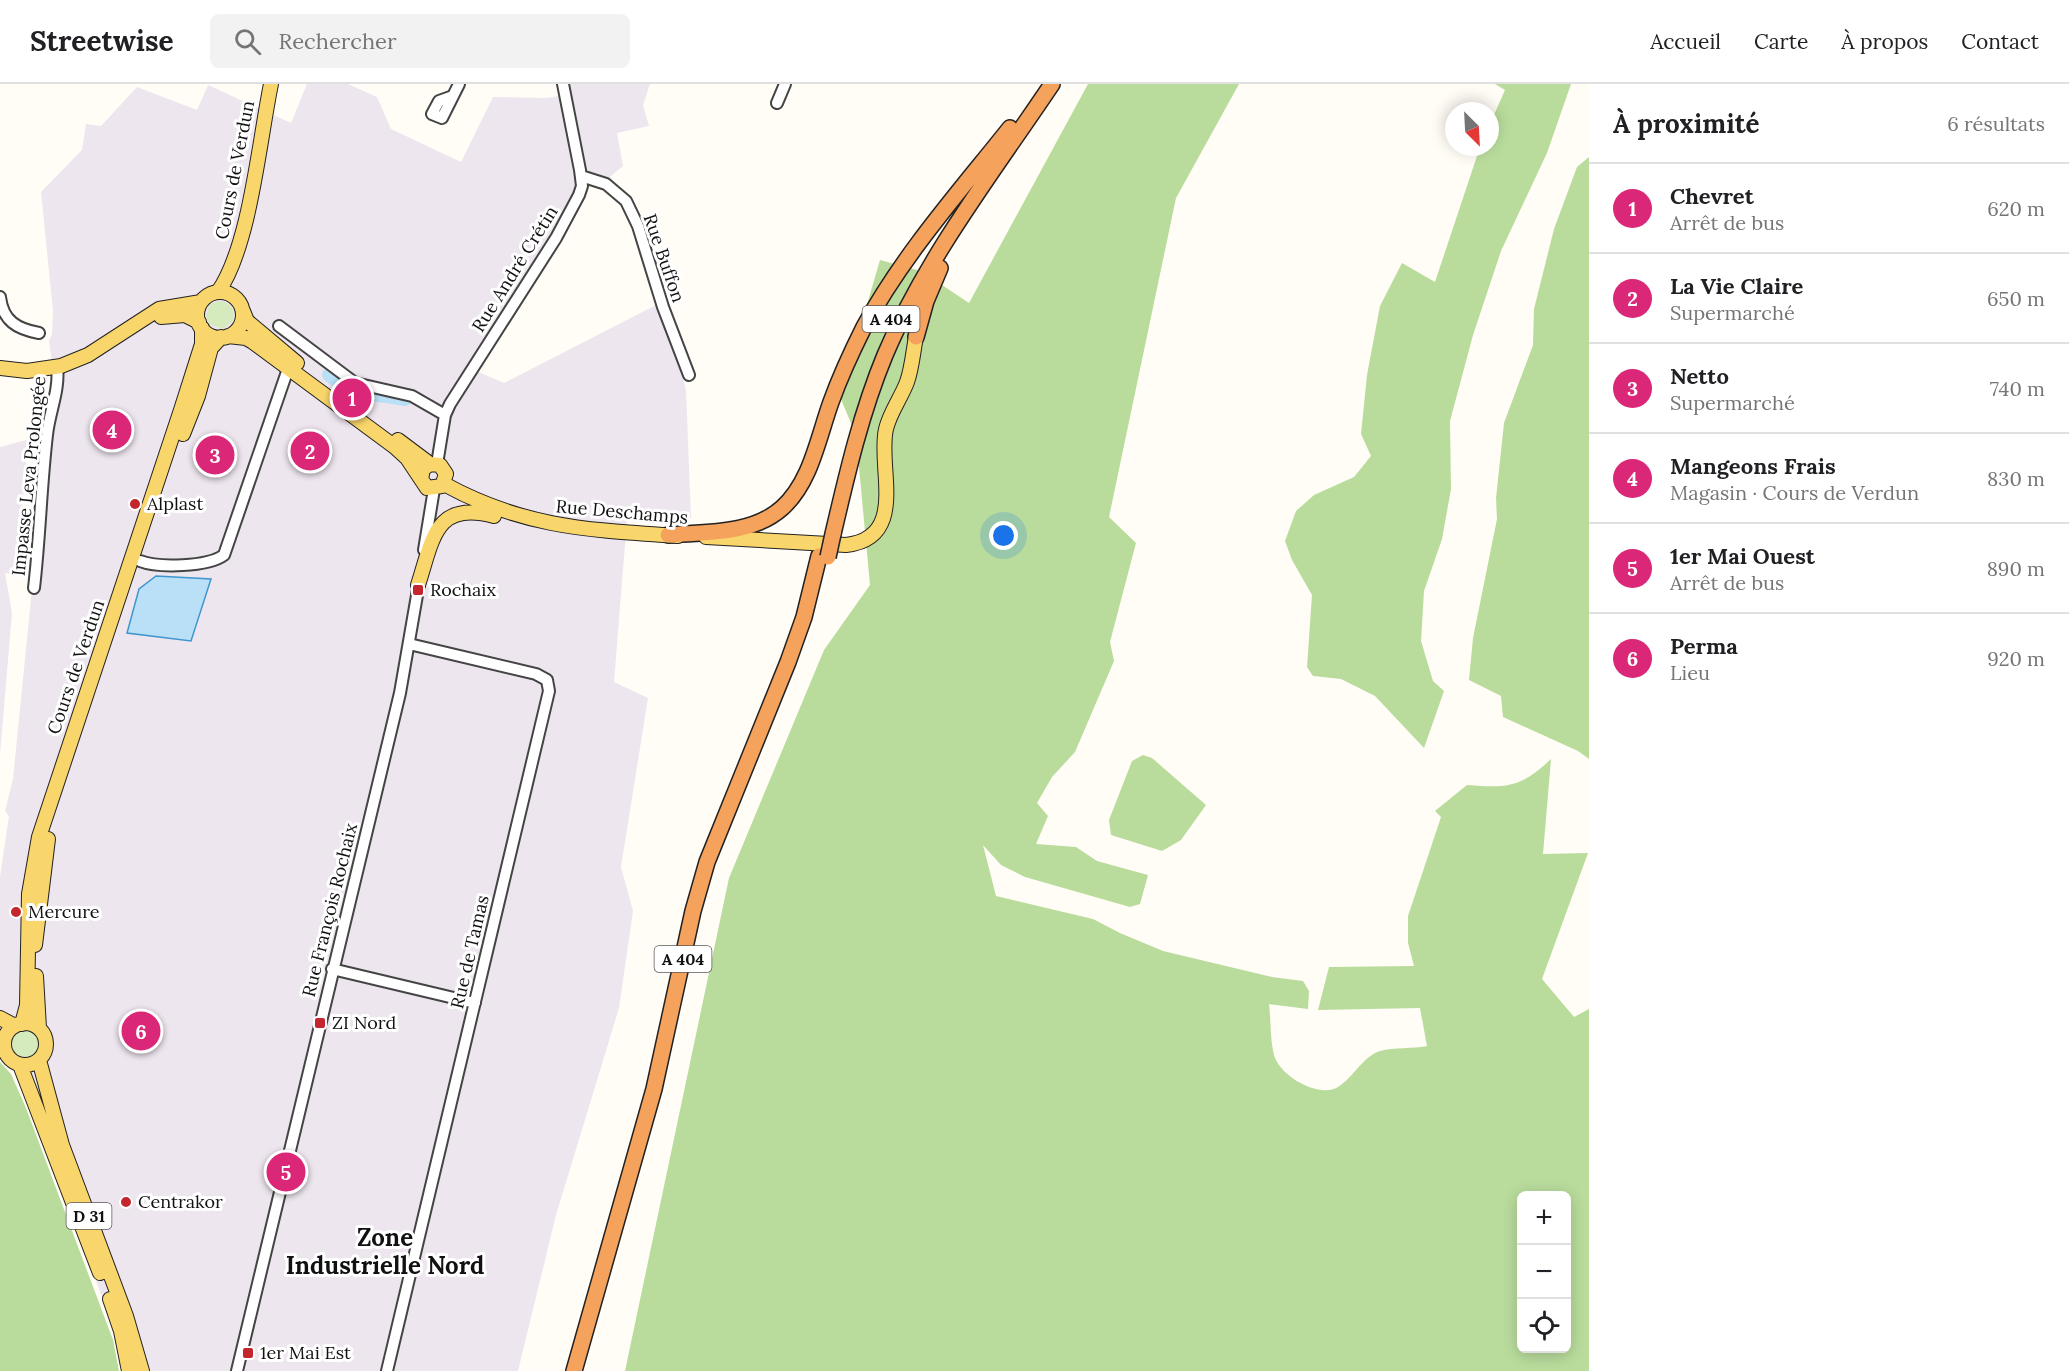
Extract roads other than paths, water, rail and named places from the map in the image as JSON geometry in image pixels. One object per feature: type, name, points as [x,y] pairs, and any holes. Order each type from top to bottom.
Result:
[{"type":"highway","name":"A 404","points":[[1014,131],[1039,84]]},
{"type":"highway","name":"A 404","points":[[574,1371],[652,1099],[693,911],[707,862],[804,617],[829,534],[854,409],[884,333],[931,248],[1014,131],[1052,84]]},
{"type":"highway","points":[[916,337],[936,275],[1014,131]]},
{"type":"highway","points":[[668,535],[752,525],[772,515],[790,500],[806,475],[846,364],[885,292],[921,241],[1014,131]]},
{"type":"highway","name":"A 404","points":[[585,1371],[659,1112],[710,887],[735,814],[803,651],[823,556]]},
{"type":"main road","name":"Cours de Verdun","points":[[235,297],[234,262],[271,84]]},
{"type":"main road","name":"Cours de Verdun","points":[[218,292],[234,262]]},
{"type":"main road","points":[[0,368],[47,368],[88,355],[159,309],[201,302],[218,292],[235,297],[247,321],[294,360],[445,470],[439,486],[427,488],[407,458],[395,447],[289,366],[246,338],[214,336],[185,315],[171,315],[134,327]]},
{"type":"main road","points":[[200,325],[201,302]]},
{"type":"main road","points":[[224,337],[239,327],[243,311]]},
{"type":"main road","name":"Cours de Verdun","points":[[19,1025],[27,1005],[29,894],[39,837],[58,786],[80,711],[185,399],[202,344],[200,325]]},
{"type":"main road","name":"Cours de Verdun","points":[[58,786],[75,750],[198,396],[211,348],[224,337]]},
{"type":"main road","name":"Rue Deschamps","points":[[439,486],[522,518],[597,531],[806,544],[846,545],[859,542],[870,535],[880,524],[886,510],[888,495],[884,453],[886,430],[910,372],[916,337]]},
{"type":"main road","points":[[421,479],[423,469],[434,464]]},
{"type":"main road","points":[[418,585],[435,532],[445,519],[459,512],[477,511],[529,525],[597,531]]},
{"type":"main road","points":[[75,750],[73,743],[80,711]]},
{"type":"main road","points":[[19,1025],[3,1035],[7,1054],[20,1065],[30,1065],[39,1060],[46,1045],[45,1036],[39,1028],[35,950],[44,857],[41,848],[58,786]]},
{"type":"main road","points":[[0,1018],[19,1025],[39,1028]]},
{"type":"main road","name":"D 31","points":[[39,1060],[62,1145],[126,1316],[142,1371]]},
{"type":"main road","name":"D 31","points":[[20,1065],[116,1316],[129,1371]]},
{"type":"street","points":[[453,96],[459,84]]},
{"type":"street","name":"Rue André Crétin","points":[[434,464],[445,415],[575,204],[582,186],[563,84]]},
{"type":"street","points":[[777,104],[785,84]]},
{"type":"street","name":"Rue Buffon","points":[[581,176],[606,184],[626,201],[638,226],[663,307],[689,375]]},
{"type":"street","points":[[0,297],[3,311],[10,322],[24,330],[39,333]]},
{"type":"street","points":[[279,326],[355,383],[412,396],[445,415]]},
{"type":"street","points":[[140,561],[158,566],[214,560],[224,555],[289,366]]},
{"type":"street","name":"Impasse Leva Prolongée","points":[[34,588],[42,473],[49,420],[57,384],[47,368]]},
{"type":"street","name":"Rue François Rochaix","points":[[237,1371],[400,693],[418,585],[439,486]]},
{"type":"street","name":"Rue de Tamas","points":[[387,1371],[549,691],[547,680],[536,674],[409,644]]},
{"type":"street","points":[[332,969],[475,1003]]},
{"type":"water","points":[[156,576],[211,579],[191,641],[127,633],[139,589]]},
{"type":"waterway","points":[[329,375],[353,391],[405,399]]},
{"type":"place","name":"Chevret","points":[[352,398]]},
{"type":"place","name":"Mangeons Frais","points":[[112,430]]},
{"type":"place","name":"La Vie Claire","points":[[310,451]]},
{"type":"place","name":"Netto","points":[[215,455]]},
{"type":"place","name":"Alplast","points":[[135,504]]},
{"type":"place","name":"Rochaix","points":[[418,590]]},
{"type":"place","name":"Mercure","points":[[16,912]]},
{"type":"place","name":"ZI Nord","points":[[320,1023]]},
{"type":"place","name":"Perma","points":[[141,1031]]},
{"type":"place","name":"1er Mai Ouest","points":[[286,1172]]},
{"type":"place","name":"Centrakor","points":[[126,1202]]},
{"type":"place","name":"1er Mai Est","points":[[248,1353]]},
{"type":"district","name":"Zone Industrielle Nord","points":[[385,1252]]}]
